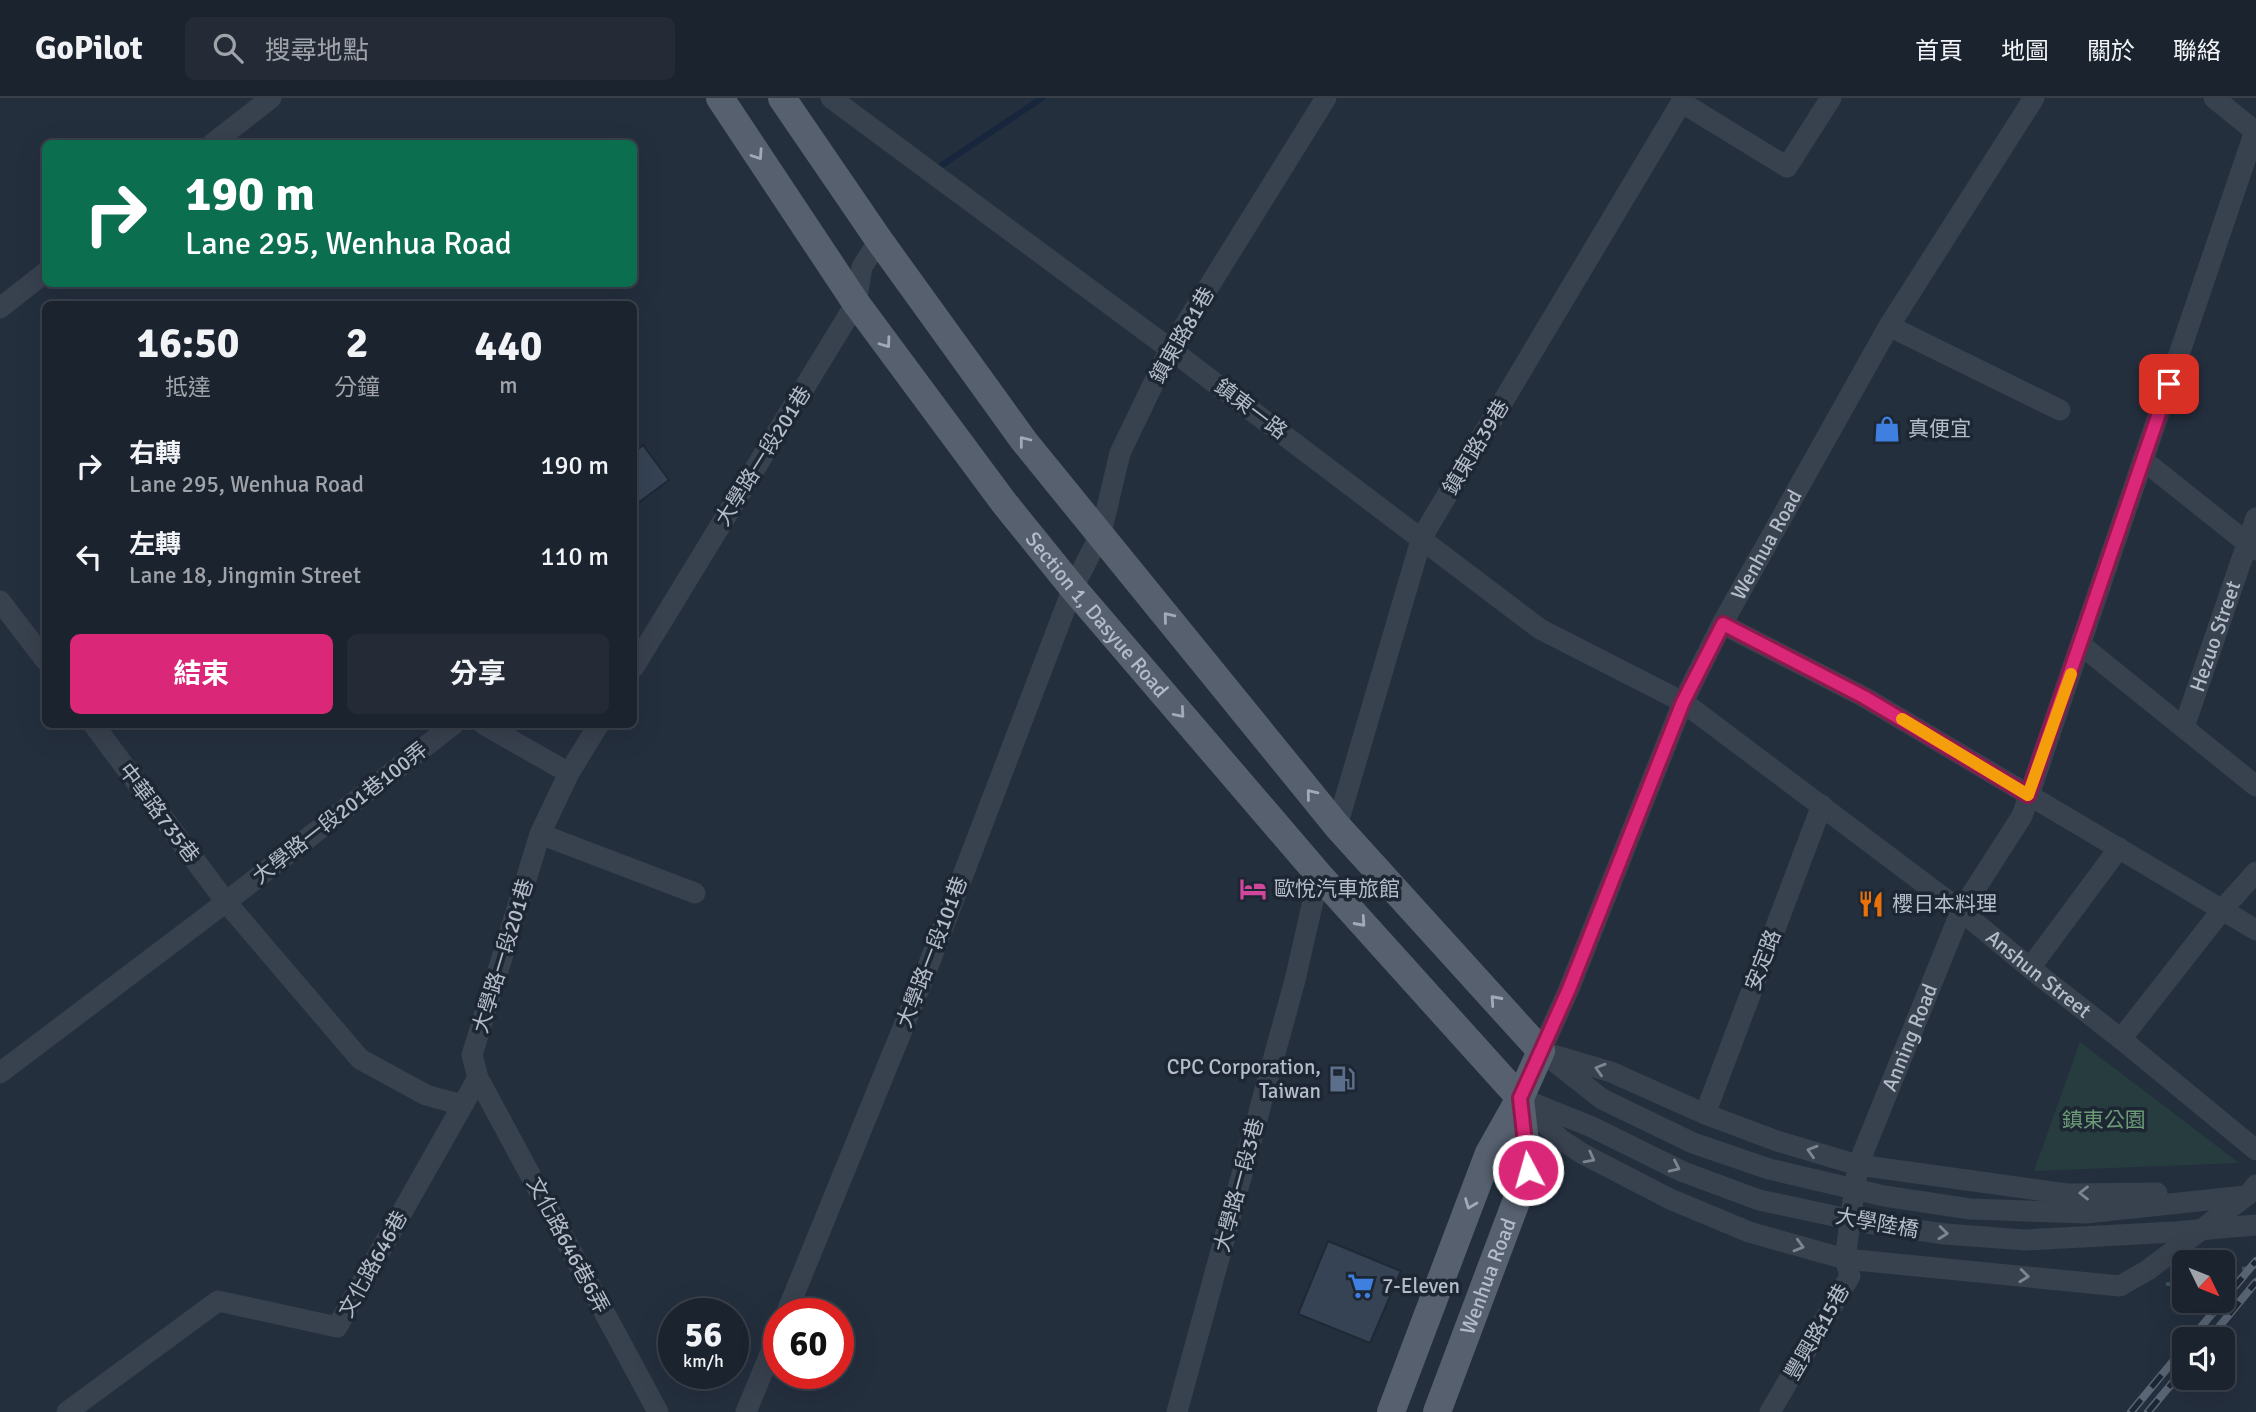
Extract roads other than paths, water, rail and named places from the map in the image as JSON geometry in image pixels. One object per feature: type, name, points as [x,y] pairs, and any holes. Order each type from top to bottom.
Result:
[{"type":"main road","name":"Section 1, Dasyue Road","points":[[720,98],[856,303],[1004,504],[1319,875],[1520,1098]]},
{"type":"main road","points":[[782,98],[879,240],[1024,441],[1337,826],[1541,1051]]},
{"type":"main road","name":"Wenhua Road","points":[[1391,1412],[1489,1153],[1520,1098],[1541,1051]]},
{"type":"main road","name":"Wenhua Road","points":[[1437,1412],[1528,1170],[1520,1098]]},
{"type":"street","points":[[217,140],[271,98]]},
{"type":"street","name":"鎮東一路","points":[[831,98],[1422,537],[1539,629],[1683,702]]},
{"type":"street","name":"鎮東路81巷","points":[[1073,588],[1101,533],[1120,453],[1170,349],[1326,98]]},
{"type":"street","points":[[1683,100],[1787,167],[1831,98]]},
{"type":"street","name":"Wenhua Road","points":[[1541,1051],[1569,989],[1683,702],[1723,624],[1889,326],[2034,98]]},
{"type":"street","points":[[2214,98],[2255,131]]},
{"type":"street","name":"鎮東路39巷","points":[[1337,826],[1422,537],[1683,100]]},
{"type":"street","name":"Anning Road","points":[[1858,1165],[1961,911],[2022,816],[2255,131]]},
{"type":"street","name":"大學路一段201巷","points":[[637,662],[856,303],[862,267],[879,240]]},
{"type":"street","points":[[0,308],[42,275]]},
{"type":"street","points":[[1889,326],[2060,410]]},
{"type":"street","points":[[2143,460],[2252,547]]},
{"type":"street","name":"Hezuo Street","points":[[2184,727],[2252,547],[2256,518]]},
{"type":"street","name":"大學路一段101巷","points":[[793,1298],[927,969],[1073,588]]},
{"type":"street","points":[[0,601],[42,657]]},
{"type":"street","points":[[1723,624],[1864,697],[2256,930]]},
{"type":"street","points":[[2081,645],[2256,786]]},
{"type":"street","name":"Anshun Street","points":[[1683,702],[1961,911],[2256,1150]]},
{"type":"street","name":"中華路735巷","points":[[96,728],[226,902]]},
{"type":"street","name":"大學路一段201巷100弄","points":[[0,1073],[226,902],[449,728]]},
{"type":"street","points":[[490,728],[569,773]]},
{"type":"street","name":"大學路一段201巷","points":[[478,1077],[472,1055],[540,834],[569,773],[597,728]]},
{"type":"street","name":"安定路","points":[[1705,1114],[1822,805]]},
{"type":"street","points":[[540,834],[695,892]]},
{"type":"street","points":[[2029,968],[2119,848]]},
{"type":"street","points":[[2121,1040],[2222,909],[2256,872]]},
{"type":"street","name":"大學路一段3巷","points":[[1177,1412],[1296,981],[1319,875]]},
{"type":"street","points":[[226,902],[360,1059],[426,1095],[462,1105]]},
{"type":"street","points":[[1541,1051],[1611,1072],[1705,1114],[1777,1141],[1858,1165],[2067,1194],[2254,1191]]},
{"type":"street","name":"大學陸橋","points":[[1541,1051],[1602,1099],[1693,1143],[1769,1168],[1884,1196],[1970,1209],[2087,1213],[2254,1191]]},
{"type":"street","name":"文化路646巷","points":[[67,1412],[218,1301],[337,1327],[478,1077]]},
{"type":"street","name":"文化路646巷6弄","points":[[478,1077],[658,1412]]},
{"type":"street","points":[[1520,1098],[1560,1139],[1583,1154],[1670,1199],[1749,1231],[1845,1259],[2120,1286],[2148,1270],[2254,1191]]},
{"type":"street","name":"大學陸橋","points":[[1520,1098],[1592,1127],[1681,1171],[1759,1200],[1880,1225],[1944,1234],[2025,1240],[2256,1225]]},
{"type":"street","name":"豐興路15巷","points":[[1770,1412],[1850,1276],[1845,1259],[1858,1165]]},
{"type":"street","points":[[746,1412],[763,1371]]},
{"type":"waterway","points":[[939,167],[1042,98]]},
{"type":"railway","points":[[2201,1327],[2256,1261]]},
{"type":"railway","points":[[2219,1327],[2256,1282]]},
{"type":"railway","points":[[2131,1412],[2172,1362]]},
{"type":"railway","points":[[2148,1412],[2172,1383]]},
{"type":"place","name":"真便宜","points":[[1887,429]]},
{"type":"place","name":"歐悅汽車旅館","points":[[1253,889]]},
{"type":"place","name":"櫻日本料理","points":[[1871,904]]},
{"type":"place","name":"CPC Corporation, Taiwan","points":[[1342,1079]]},
{"type":"place","name":"7-Eleven","points":[[1361,1286]]},
{"type":"park label","name":"鎮東公園","points":[[2104,1120]]}]
